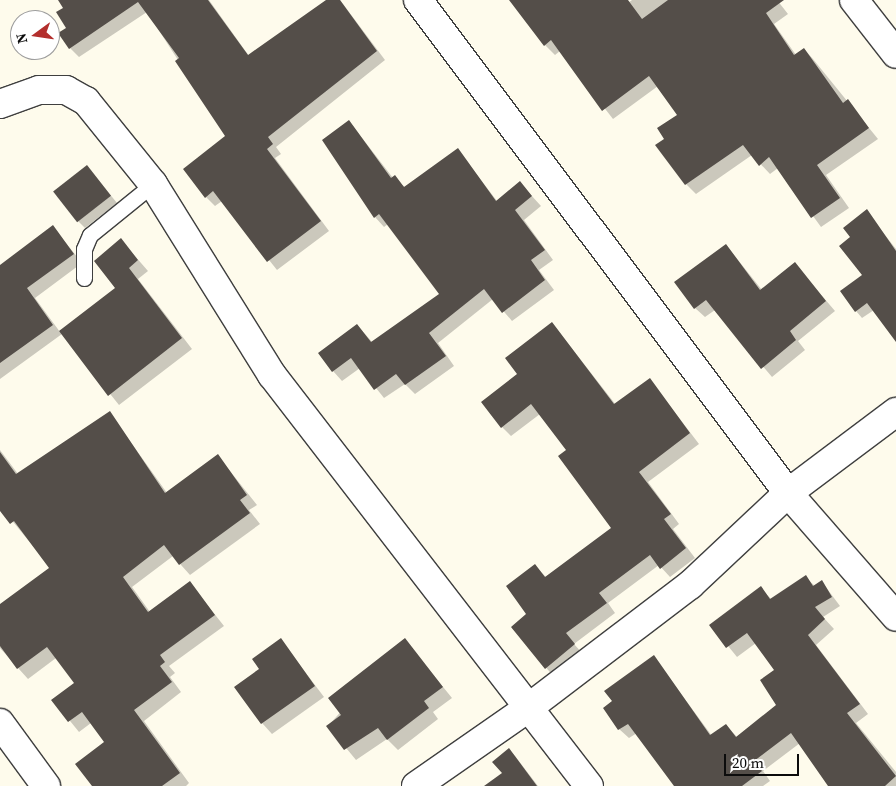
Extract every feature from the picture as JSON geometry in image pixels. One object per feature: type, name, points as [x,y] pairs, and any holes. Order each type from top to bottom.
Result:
[{"type":"street","points":[[418,0],[788,493],[896,617]]},
{"type":"street","points":[[854,0],[896,54]]},
{"type":"street","points":[[0,104],[39,90],[66,90],[86,101],[153,184],[272,375],[531,706],[589,786]]},
{"type":"street","points":[[416,786],[531,706],[690,585],[788,493],[896,412]]},
{"type":"street","points":[[0,723],[46,786]]},
{"type":"lane","points":[[84,278],[84,249],[90,235],[153,184]]},
{"type":"building","points":[[58,0],[208,0],[248,55],[326,0],[340,0],[377,51],[268,137],[273,144],[267,149],[321,221],[267,262],[213,191],[205,198],[183,169],[225,136],[175,61],[179,58],[138,2],[69,49],[60,36],[60,32],[66,28],[60,18],[60,10],[63,8]]},
{"type":"building","points":[[509,0],[628,0],[642,19],[668,0],[784,0],[766,13],[794,55],[804,48],[843,103],[848,99],[869,128],[817,165],[840,198],[811,218],[769,157],[759,166],[743,145],[685,185],[655,145],[664,139],[657,128],[677,115],[649,76],[602,111],[551,40],[544,46]]},
{"type":"building","points":[[349,120],[391,178],[395,175],[404,187],[458,148],[496,201],[520,181],[532,196],[515,210],[545,250],[531,260],[545,280],[502,313],[484,289],[429,333],[446,356],[405,385],[396,374],[374,390],[351,358],[332,372],[318,353],[357,324],[371,342],[439,294],[379,214],[374,218],[322,140]]},
{"type":"building","points":[[87,165],[111,196],[77,222],[53,191]]},
{"type":"building","points":[[867,209],[896,251],[896,342],[867,303],[855,312],[840,291],[862,275],[839,246],[850,237],[843,228]]},
{"type":"building","points":[[53,225],[74,254],[27,288],[53,325],[0,363],[0,265]]},
{"type":"building","points":[[121,238],[138,260],[129,268],[182,338],[108,396],[59,331],[115,288],[94,261]]},
{"type":"building","points":[[726,244],[760,290],[795,262],[826,301],[790,331],[796,340],[761,369],[706,300],[694,309],[674,282]]},
{"type":"building","points":[[552,322],[614,404],[650,378],[690,433],[639,472],[671,514],[664,519],[686,548],[660,569],[650,555],[599,593],[607,603],[566,633],[575,644],[545,669],[511,627],[526,614],[506,586],[535,564],[545,577],[611,528],[558,456],[566,450],[531,404],[501,428],[481,402],[517,374],[505,358]]},
{"type":"building","points":[[110,411],[165,493],[218,454],[247,495],[240,500],[250,513],[179,565],[164,545],[123,577],[148,612],[190,581],[215,615],[160,655],[165,662],[160,666],[172,682],[134,710],[180,773],[162,786],[92,786],[75,764],[104,742],[82,712],[68,722],[51,700],[74,683],[47,647],[17,669],[0,646],[0,604],[49,568],[14,521],[10,524],[0,511],[0,452],[16,474]]},
{"type":"building","points":[[806,575],[813,586],[822,580],[832,597],[815,607],[825,619],[808,635],[860,704],[847,713],[896,776],[885,786],[828,786],[791,733],[754,761],[762,771],[742,786],[674,786],[628,724],[618,730],[603,708],[612,701],[604,691],[654,655],[710,735],[726,724],[736,737],[776,705],[760,680],[774,670],[747,633],[726,648],[709,625],[761,586],[770,599]]},
{"type":"building","points":[[281,638],[315,686],[261,724],[234,687],[259,669],[252,659]]},
{"type":"building","points":[[405,638],[443,687],[424,701],[429,708],[387,740],[378,728],[344,750],[326,726],[341,715],[328,698]]},
{"type":"building","points":[[509,748],[537,786],[484,786],[502,773],[492,762]]}]
